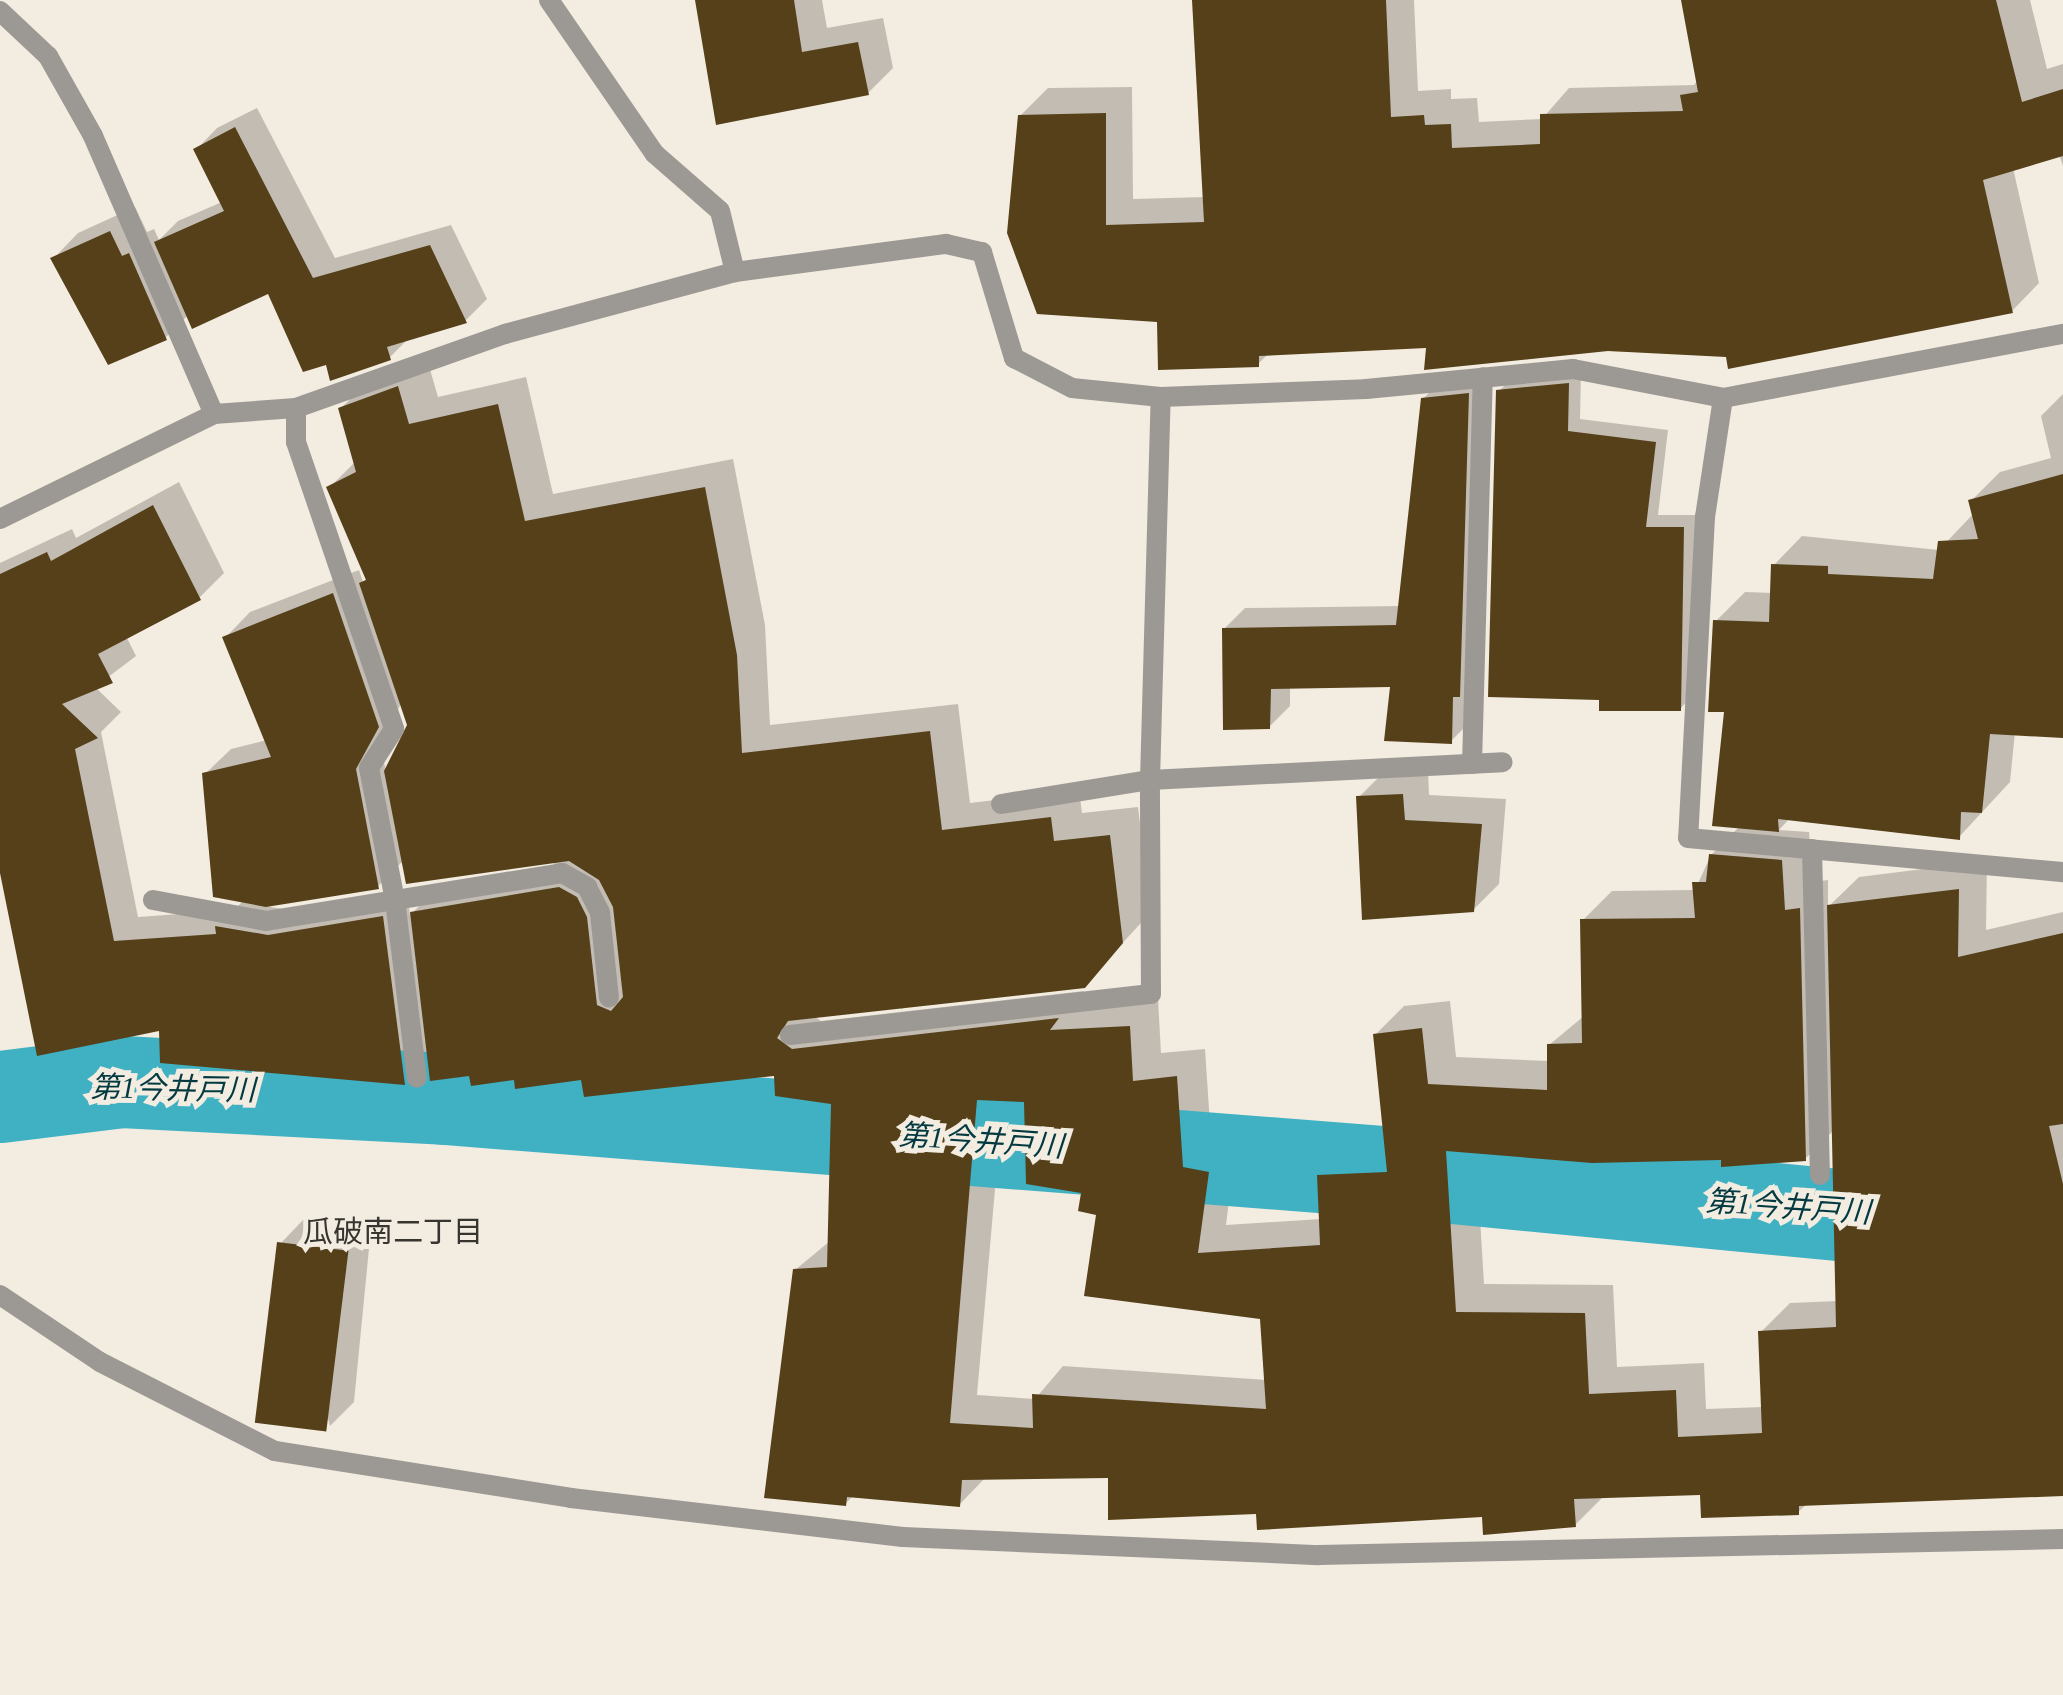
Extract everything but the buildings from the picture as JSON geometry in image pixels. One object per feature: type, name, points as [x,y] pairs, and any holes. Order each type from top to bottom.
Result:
[{"type":"street","points":[[548,0],[655,154],[720,211],[736,272]]},
{"type":"street","points":[[0,11],[48,56],[93,136],[214,414]]},
{"type":"street","points":[[0,519],[214,414],[296,408],[505,334],[736,272],[946,244],[982,252],[1014,358],[1072,388],[1162,397],[1573,369],[1724,398],[2063,334]]},
{"type":"street","points":[[1472,764],[1483,377]]},
{"type":"street","points":[[790,1035],[1151,994],[1150,780],[1162,397]]},
{"type":"street","points":[[1724,398],[1706,517],[1688,838],[2063,872]]},
{"type":"street","points":[[296,408],[296,442],[394,729],[369,768],[395,900],[417,1078]]},
{"type":"street","points":[[1001,804],[1150,780],[1502,762]]},
{"type":"street","points":[[1812,849],[1820,1175]]},
{"type":"street","points":[[153,900],[266,921],[562,873],[587,887],[600,913],[610,998]]},
{"type":"street","points":[[0,1294],[100,1362],[275,1451],[591,1500],[903,1537],[1319,1555],[2063,1538]]},
{"type":"waterway","name":"第1今井戸川","points":[[0,1097],[122,1082],[445,1099],[1422,1175],[1846,1216],[1958,1211]]},
{"type":"district","name":"瓜破南二丁目","points":[[393,1232]]}]
